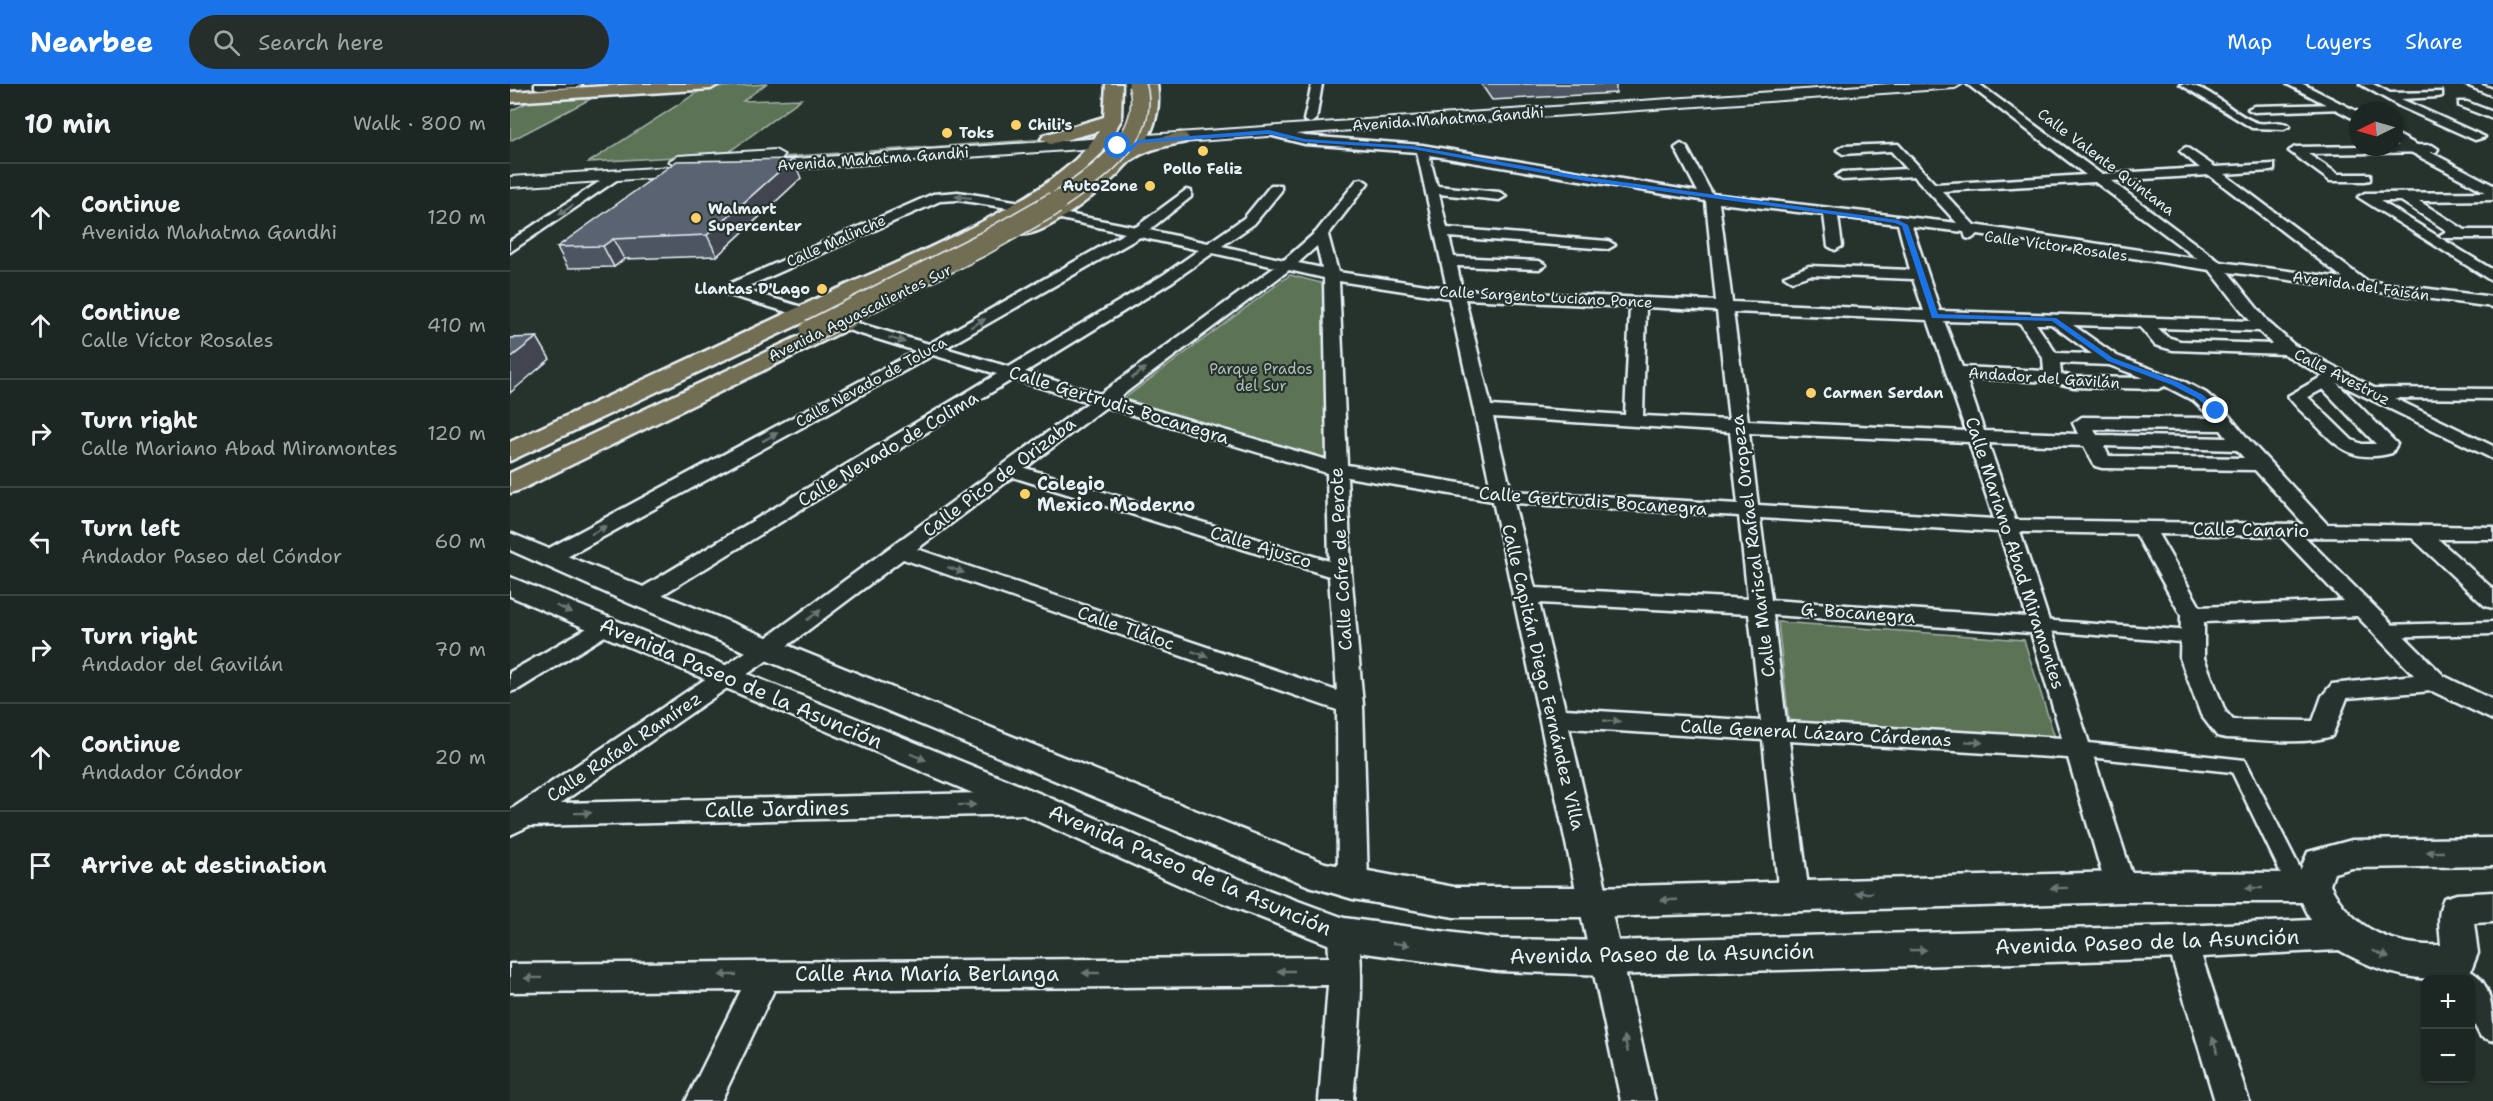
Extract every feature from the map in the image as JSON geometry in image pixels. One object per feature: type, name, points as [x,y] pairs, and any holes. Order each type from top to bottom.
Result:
[{"type":"main road","points":[[510,92],[628,84]]},
{"type":"main road","points":[[510,97],[711,84]]},
{"type":"main road","points":[[1103,135],[1114,84]]},
{"type":"main road","name":"Avenida Aguascalientes Sur","points":[[510,462],[866,295],[994,232],[1067,186],[1110,146],[1125,121],[1128,106],[1127,84]]},
{"type":"main road","name":"Avenida Aguascalientes Sur","points":[[510,474],[863,306],[1027,221],[1069,193],[1114,156],[1128,138],[1140,113],[1137,84]]},
{"type":"main road","name":"Avenida Mahatma Gandhi","points":[[1203,128],[1842,84]]},
{"type":"main road","name":"Avenida Mahatma Gandhi","points":[[1179,138],[1955,84]]},
{"type":"main road","points":[[1055,142],[1103,135],[1133,111],[1146,145],[1179,138]]},
{"type":"main road","points":[[1055,142],[1100,127],[1103,135],[1118,146],[1140,126],[1167,124],[1203,128]]},
{"type":"main road","name":"Avenida Aguascalientes Sur","points":[[510,484],[841,323],[1057,214],[1140,126]]},
{"type":"main road","name":"Avenida Aguascalientes Sur","points":[[510,453],[954,242],[1021,206],[1103,135]]},
{"type":"main road","name":"Avenida Mahatma Gandhi","points":[[614,170],[726,158],[1055,142]]},
{"type":"main road","name":"Avenida Mahatma Gandhi","points":[[614,170],[1055,142]]},
{"type":"main road","points":[[510,178],[614,170]]},
{"type":"street","points":[[540,84],[539,86],[577,84]]},
{"type":"street","points":[[1310,120],[1317,84]]},
{"type":"street","name":"Calle Valente Quintana","points":[[1972,84],[2220,267]]},
{"type":"street","points":[[2185,84],[2256,126],[2284,126],[2250,107],[2339,107]]},
{"type":"street","points":[[2294,84],[2349,112]]},
{"type":"street","points":[[2307,84],[2349,105]]},
{"type":"street","points":[[2365,84],[2405,105],[2479,137]]},
{"type":"street","points":[[2412,84],[2437,100],[2493,128]]},
{"type":"street","points":[[2469,84],[2493,93]]},
{"type":"street","points":[[2199,92],[2230,96]]},
{"type":"street","points":[[2389,96],[2437,100]]},
{"type":"street","points":[[2405,105],[2437,100]]},
{"type":"street","points":[[2463,104],[2493,116]]},
{"type":"street","name":"Calle Víctor Rosales","points":[[1269,132],[1305,140],[1422,149],[1586,179],[2220,267]]},
{"type":"street","points":[[2403,133],[2428,143],[2493,182]]},
{"type":"street","points":[[2322,151],[2365,177],[2335,178],[2295,151],[2428,143],[2493,136]]},
{"type":"street","points":[[2403,139],[2428,143],[2493,190]]},
{"type":"street","points":[[1842,163],[1894,147],[1934,188],[1970,232]]},
{"type":"street","points":[[1681,148],[1710,197]]},
{"type":"street","name":"Calle Capitán Diego Fernández Villa","points":[[1422,149],[1523,595],[1554,718],[1638,1101]]},
{"type":"street","points":[[2186,151],[2364,286]]},
{"type":"street","points":[[1842,163],[1906,158]]},
{"type":"street","points":[[1842,163],[1918,172]]},
{"type":"street","points":[[1934,188],[2270,167]]},
{"type":"street","points":[[510,248],[614,170]]},
{"type":"street","name":"Calle Pico de Orizaba","points":[[767,649],[1287,265],[1320,235],[1362,183]]},
{"type":"street","name":"Calle Nevado de Colima","points":[[641,598],[1014,374],[1211,248],[1249,221],[1276,188]]},
{"type":"street","points":[[2434,188],[2449,197]]},
{"type":"street","points":[[1432,189],[1499,196]]},
{"type":"street","name":"Calle Nevado de Toluca","points":[[548,558],[930,350],[1140,231],[1186,194]]},
{"type":"street","name":"Calle Malinche","points":[[806,312],[731,291],[736,286],[938,197],[958,196],[1021,206]]},
{"type":"street","points":[[2493,196],[2365,197],[2493,277]]},
{"type":"street","name":"Calle Mariscal Rafael Oropeza","points":[[1710,197],[1762,607],[1794,895]]},
{"type":"street","points":[[2404,197],[2461,234]]},
{"type":"street","points":[[1830,212],[1835,246]]},
{"type":"street","name":"Calle Sargento Luciano Ponce","points":[[1057,214],[1331,275],[1454,294],[1935,316],[2263,326]]},
{"type":"street","name":"Calle Mariano Abad Miramontes","points":[[1902,222],[2041,626],[2121,887]]},
{"type":"street","points":[[1441,232],[1608,245]]},
{"type":"street","points":[[2429,235],[2493,234]]},
{"type":"street","name":"Calle Cofre de Perote","points":[[1320,235],[1331,275],[1335,469],[1350,705],[1353,884]]},
{"type":"street","points":[[1447,261],[1539,265]]},
{"type":"street","name":"Avenida del Faisán","points":[[2220,267],[2493,302]]},
{"type":"street","name":"Calle Avestruz","points":[[2220,267],[2263,326],[2288,349],[2331,380],[2370,392],[2493,453]]},
{"type":"street","points":[[1792,276],[1809,270],[1919,274]]},
{"type":"street","points":[[1634,422],[1638,302]]},
{"type":"street","points":[[2024,318],[2051,358],[2053,377]]},
{"type":"street","name":"Andador del Gavilán","points":[[2054,319],[2111,360],[2175,384]]},
{"type":"street","points":[[2144,322],[2161,341],[2179,346],[2288,349]]},
{"type":"street","name":"Calle Gertrudis Bocanegra","points":[[841,323],[1335,469],[1501,496],[2008,526]]},
{"type":"street","points":[[2051,358],[2111,360]]},
{"type":"street","name":"Andador del Gavilán","points":[[1955,372],[2053,377],[2074,382],[2175,384]]},
{"type":"street","points":[[2331,380],[2387,444],[2385,449],[2359,450],[2345,444],[2297,396],[2331,380]]},
{"type":"street","points":[[2175,384],[2200,397],[2216,411],[2242,444],[2322,531]]},
{"type":"street","points":[[2370,392],[2493,394]]},
{"type":"street","points":[[1482,411],[1634,422],[1976,437],[2242,444]]},
{"type":"street","points":[[2225,424],[2082,423],[2102,462],[2260,464]]},
{"type":"street","name":"Calle Ajusco","points":[[1011,470],[1340,572]]},
{"type":"street","name":"Calle Canario","points":[[2008,526],[2493,533]]},
{"type":"street","points":[[2144,529],[2192,626],[2192,658],[2214,715],[2226,729],[2303,731],[2323,729],[2334,696],[2342,690],[2435,682]]},
{"type":"street","points":[[2288,531],[2360,608],[2435,682],[2493,711]]},
{"type":"street","points":[[2419,533],[2493,601]]},
{"type":"street","name":"Avenida Paseo de la Asunción","points":[[510,541],[641,598],[1321,876],[1353,884],[1454,902],[1595,902],[2121,887],[2306,887]]},
{"type":"street","name":"Calle Tláloc","points":[[901,551],[1350,705]]},
{"type":"street","points":[[2470,578],[2493,579]]},
{"type":"street","name":"Avenida Paseo de la Asunción","points":[[510,586],[1029,803],[1200,879],[1343,934],[1396,944],[1499,955],[1607,958],[2182,942],[2344,934]]},
{"type":"street","name":"G. Bocanegra","points":[[1523,595],[1762,607],[2041,626],[2192,626],[2360,608]]},
{"type":"street","points":[[510,683],[604,626]]},
{"type":"street","points":[[2384,631],[2493,628]]},
{"type":"street","name":"Calle Rafael Ramírez","points":[[517,819],[767,649]]},
{"type":"street","name":"Calle General Lázaro Cárdenas","points":[[1554,718],[1774,729],[2079,749]]},
{"type":"street","points":[[2079,749],[2238,765],[2306,887],[2344,934],[2367,948],[2394,959],[2426,964],[2465,975],[2462,945],[2454,919],[2457,909],[2493,907]]},
{"type":"street","name":"Calle Jardines","points":[[517,819],[1029,803]]},
{"type":"street","points":[[2306,887],[2320,862],[2352,854],[2493,852]]},
{"type":"street","points":[[1336,1101],[1345,971],[1343,934]]},
{"type":"street","points":[[2182,942],[2232,1101]]},
{"type":"street","name":"Calle Ana María Berlanga","points":[[510,978],[1345,971]]},
{"type":"street","points":[[703,1101],[765,975]]},
{"type":"street","points":[[2475,993],[2493,1026]]},
{"type":"green space","points":[[766,84],[743,101],[801,99],[726,154],[589,162],[704,88]]},
{"type":"green space","points":[[598,95],[510,141],[510,111],[532,100]]},
{"type":"green space","points":[[1092,136],[1096,139],[642,169],[766,158]]},
{"type":"green space","name":"Parque Prados del Sur","points":[[1290,275],[1325,284],[1328,465],[1118,403]]},
{"type":"green space","points":[[1778,622],[2024,640],[2056,741],[1789,722]]},
{"type":"building","points":[[793,159],[707,235],[613,239],[603,246],[557,247],[677,161]]},
{"type":"building","points":[[537,337],[510,358],[510,338]]},
{"type":"place","name":"Chili's","points":[[1016,125]]},
{"type":"place","name":"Toks","points":[[947,133]]},
{"type":"place","name":"Pollo Feliz","points":[[1203,151]]},
{"type":"place","name":"AutoZone","points":[[1150,186]]},
{"type":"place","name":"Walmart Supercenter","points":[[696,218]]},
{"type":"place","name":"Llantas D'Lago","points":[[822,289]]},
{"type":"place","name":"Carmen Serdan","points":[[1811,393]]},
{"type":"place","name":"Colegio Mexico Moderno","points":[[1025,494]]},
{"type":"route","points":[[1118,146],[1130,150],[1138,141],[1269,132],[1305,140],[1412,147],[1586,179],[1712,198],[1896,221],[1905,225],[1919,274],[1935,316],[2054,319],[2111,360],[2175,384],[2200,397],[2216,411]]}]
